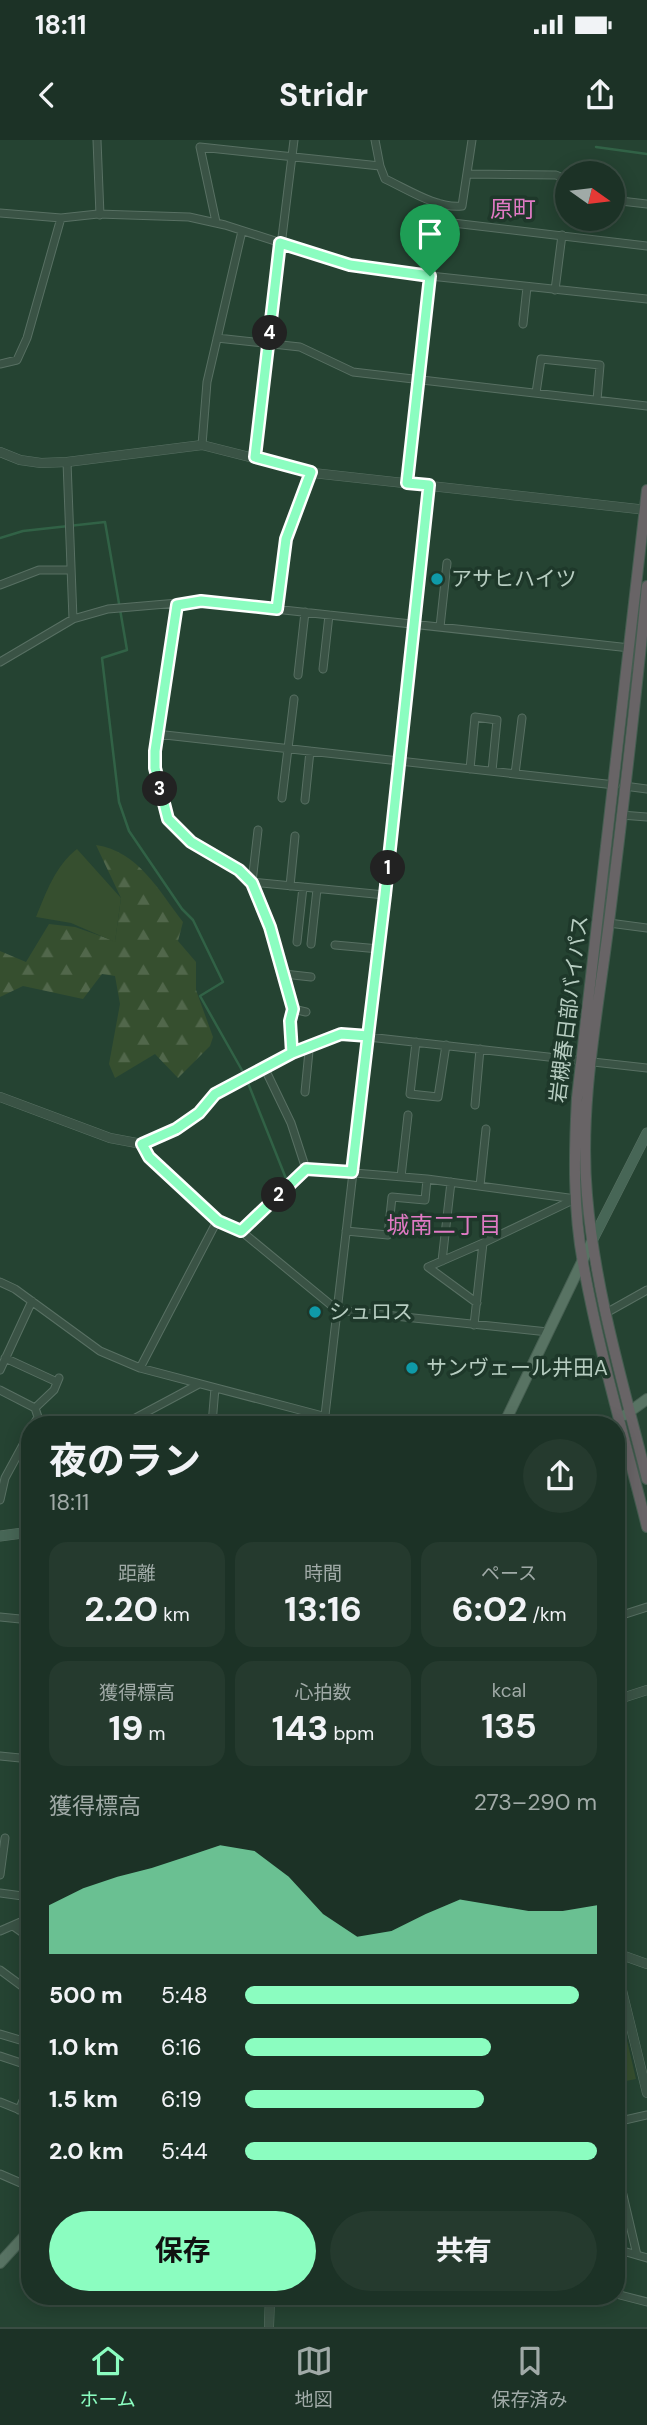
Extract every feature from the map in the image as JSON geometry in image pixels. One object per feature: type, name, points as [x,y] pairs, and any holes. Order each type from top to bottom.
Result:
[{"type":"highway","name":"岩槻春日部バイパス","points":[[639,649],[647,490]]},
{"type":"highway","name":"岩槻春日部バイパス","points":[[615,1416],[583,1262],[576,1199],[574,1146],[647,586]]},
{"type":"highway","name":"岩槻春日部バイパス","points":[[620,786],[621,815],[609,923],[586,1062],[587,1193],[606,1313],[647,1479]]},
{"type":"highway","name":"岩槻春日部バイパス","points":[[625,1452],[647,1527]]},
{"type":"main road","points":[[508,1416],[647,1133]]},
{"type":"main road","points":[[624,1416],[647,1399]]},
{"type":"main road","points":[[0,1536],[21,1533]]},
{"type":"main road","points":[[0,2263],[21,2240]]},
{"type":"street","points":[[97,140],[100,215]]},
{"type":"street","points":[[255,457],[294,140]]},
{"type":"street","points":[[375,140],[385,179],[438,203],[462,206],[472,140]]},
{"type":"street","points":[[216,222],[200,147],[380,166]]},
{"type":"street","points":[[468,173],[555,175]]},
{"type":"street","points":[[625,201],[647,204]]},
{"type":"street","points":[[407,483],[438,203]]},
{"type":"street","points":[[0,213],[61,218],[100,215],[189,217],[216,222],[350,265],[647,299]]},
{"type":"street","points":[[0,363],[17,360],[27,338],[61,218]]},
{"type":"street","points":[[436,221],[647,246]]},
{"type":"street","points":[[202,445],[206,382],[242,231]]},
{"type":"street","points":[[555,289],[562,235]]},
{"type":"street","points":[[523,324],[527,287]]},
{"type":"street","points":[[217,338],[300,347],[353,372],[647,406]]},
{"type":"street","points":[[536,393],[541,359],[600,365],[597,400]]},
{"type":"street","points":[[0,452],[20,460],[41,463],[202,445],[311,472],[646,510]]},
{"type":"street","points":[[67,462],[73,619]]},
{"type":"street","points":[[277,609],[286,539],[311,472]]},
{"type":"street","points":[[325,1416],[429,485]]},
{"type":"street","points":[[440,627],[447,563]]},
{"type":"street","points":[[0,585],[39,570],[71,570]]},
{"type":"street","points":[[0,662],[73,619],[108,609],[201,601],[639,649]]},
{"type":"street","points":[[177,605],[163,708],[156,734],[155,768],[168,819],[191,842],[239,870],[252,883],[270,927],[293,1009],[290,1021],[292,1053]]},
{"type":"street","points":[[298,675],[305,612]]},
{"type":"street","points":[[323,669],[328,615]]},
{"type":"street","points":[[282,798],[294,699]]},
{"type":"street","points":[[470,769],[475,717],[497,720],[492,771]]},
{"type":"street","points":[[515,774],[522,719]]},
{"type":"street","points":[[156,734],[647,789]]},
{"type":"street","points":[[305,800],[310,751]]},
{"type":"street","points":[[621,815],[647,817]]},
{"type":"street","points":[[252,883],[258,830]]},
{"type":"street","points":[[289,886],[295,836]]},
{"type":"street","points":[[252,883],[385,895]]},
{"type":"street","points":[[297,942],[303,887]]},
{"type":"street","points":[[312,944],[317,889]]},
{"type":"street","points":[[609,923],[647,928]]},
{"type":"street","points":[[335,946],[379,949]]},
{"type":"street","points":[[284,974],[311,977]]},
{"type":"street","points":[[293,1009],[306,1012]]},
{"type":"street","points":[[0,1097],[110,1138],[142,1144],[176,1129],[199,1113],[215,1094],[292,1053],[341,1034],[647,1068]]},
{"type":"street","points":[[416,1042],[410,1094],[438,1097],[446,1045]]},
{"type":"street","points":[[305,1092],[309,1051],[307,1046]]},
{"type":"street","points":[[475,1105],[481,1049]]},
{"type":"street","points":[[264,1067],[291,1123],[306,1169]]},
{"type":"street","points":[[401,1177],[408,1115]]},
{"type":"street","points":[[480,1186],[485,1129]]},
{"type":"street","points":[[142,1144],[149,1157],[218,1221],[241,1231],[337,1310],[548,1332]]},
{"type":"street","points":[[241,1231],[306,1169],[428,1179],[576,1199]]},
{"type":"street","points":[[346,1231],[388,1235],[392,1197],[425,1200],[428,1179]]},
{"type":"street","points":[[442,1261],[451,1182]]},
{"type":"street","points":[[477,1303],[428,1267],[576,1199]]},
{"type":"street","points":[[140,1368],[218,1221]]},
{"type":"street","points":[[474,1325],[483,1243]]},
{"type":"street","points":[[0,1282],[32,1301],[100,1350],[140,1368],[307,1416]]},
{"type":"street","points":[[606,1313],[647,1290]]},
{"type":"street","points":[[0,1370],[32,1301]]},
{"type":"street","points":[[5,1358],[58,1380],[54,1390],[35,1408]]},
{"type":"street","points":[[139,1416],[200,1384]]},
{"type":"street","points":[[213,1416],[215,1388]]},
{"type":"street","points":[[0,1390],[35,1408],[38,1416]]},
{"type":"street","points":[[0,1500],[5,1478],[21,1449]]},
{"type":"street","points":[[625,1614],[647,1607]]},
{"type":"street","points":[[0,1617],[21,1619]]},
{"type":"street","points":[[625,1697],[647,1690]]},
{"type":"street","points":[[0,1756],[21,1758]]},
{"type":"street","points":[[0,1875],[5,1838]]},
{"type":"street","points":[[0,1893],[21,1896]]},
{"type":"street","points":[[0,1939],[7,1928]]},
{"type":"street","points":[[625,1956],[647,1964]]},
{"type":"street","points":[[0,1970],[21,1985]]},
{"type":"street","points":[[625,2010],[647,2093]]},
{"type":"street","points":[[0,2034],[21,2040]]},
{"type":"street","points":[[0,2056],[21,2063]]},
{"type":"street","points":[[0,2102],[19,2110],[21,2105]]},
{"type":"street","points":[[625,2120],[647,2115]]},
{"type":"street","points":[[0,2174],[21,2183]]},
{"type":"street","points":[[625,2204],[637,2255]]},
{"type":"street","points":[[625,2252],[647,2258]]},
{"type":"street","points":[[625,2296],[647,2302]]},
{"type":"street","points":[[269,2327],[270,2305]]},
{"type":"green space","points":[[96,845],[124,855],[136,864],[183,922],[178,941],[196,962],[196,990],[213,1037],[210,1046],[178,1078],[155,1054],[115,1078],[109,1064],[120,1004],[115,976],[102,974],[83,999],[23,986],[0,997],[0,951],[26,962],[49,924],[75,927],[115,941],[121,898]]},
{"type":"green space","points":[[77,849],[121,898],[115,942],[71,923],[36,917],[57,872]]},
{"type":"green space","points":[[625,2032],[636,2079],[625,2081]]},
{"type":"waterway","points":[[596,147],[647,154]]},
{"type":"waterway","points":[[0,538],[23,531],[105,522],[127,650],[102,658],[119,802],[129,831],[182,909],[193,920],[223,982],[200,996],[243,1072]]},
{"type":"waterway","points":[[248,1083],[287,1181]]},
{"type":"place","name":"アサヒハイツ","points":[[437,579]]},
{"type":"place","name":"シュロス","points":[[315,1312]]},
{"type":"place","name":"サンヴェール井田A","points":[[412,1368]]},
{"type":"district","name":"原町","points":[[513,209]]},
{"type":"district","name":"城南二丁目","points":[[444,1225]]},
{"type":"route","points":[[430,276],[350,265],[280,243],[255,457],[311,472],[286,539],[277,609],[201,601],[177,605],[155,751],[155,768],[168,819],[191,842],[239,870],[252,883],[270,927],[293,1009],[290,1021],[292,1053],[307,1046],[341,1034],[368,1036],[352,1172],[306,1169],[241,1231],[218,1221],[149,1157],[142,1144],[176,1129],[199,1113],[215,1094],[292,1053],[341,1034],[368,1036],[429,485],[407,483],[430,276]]}]
